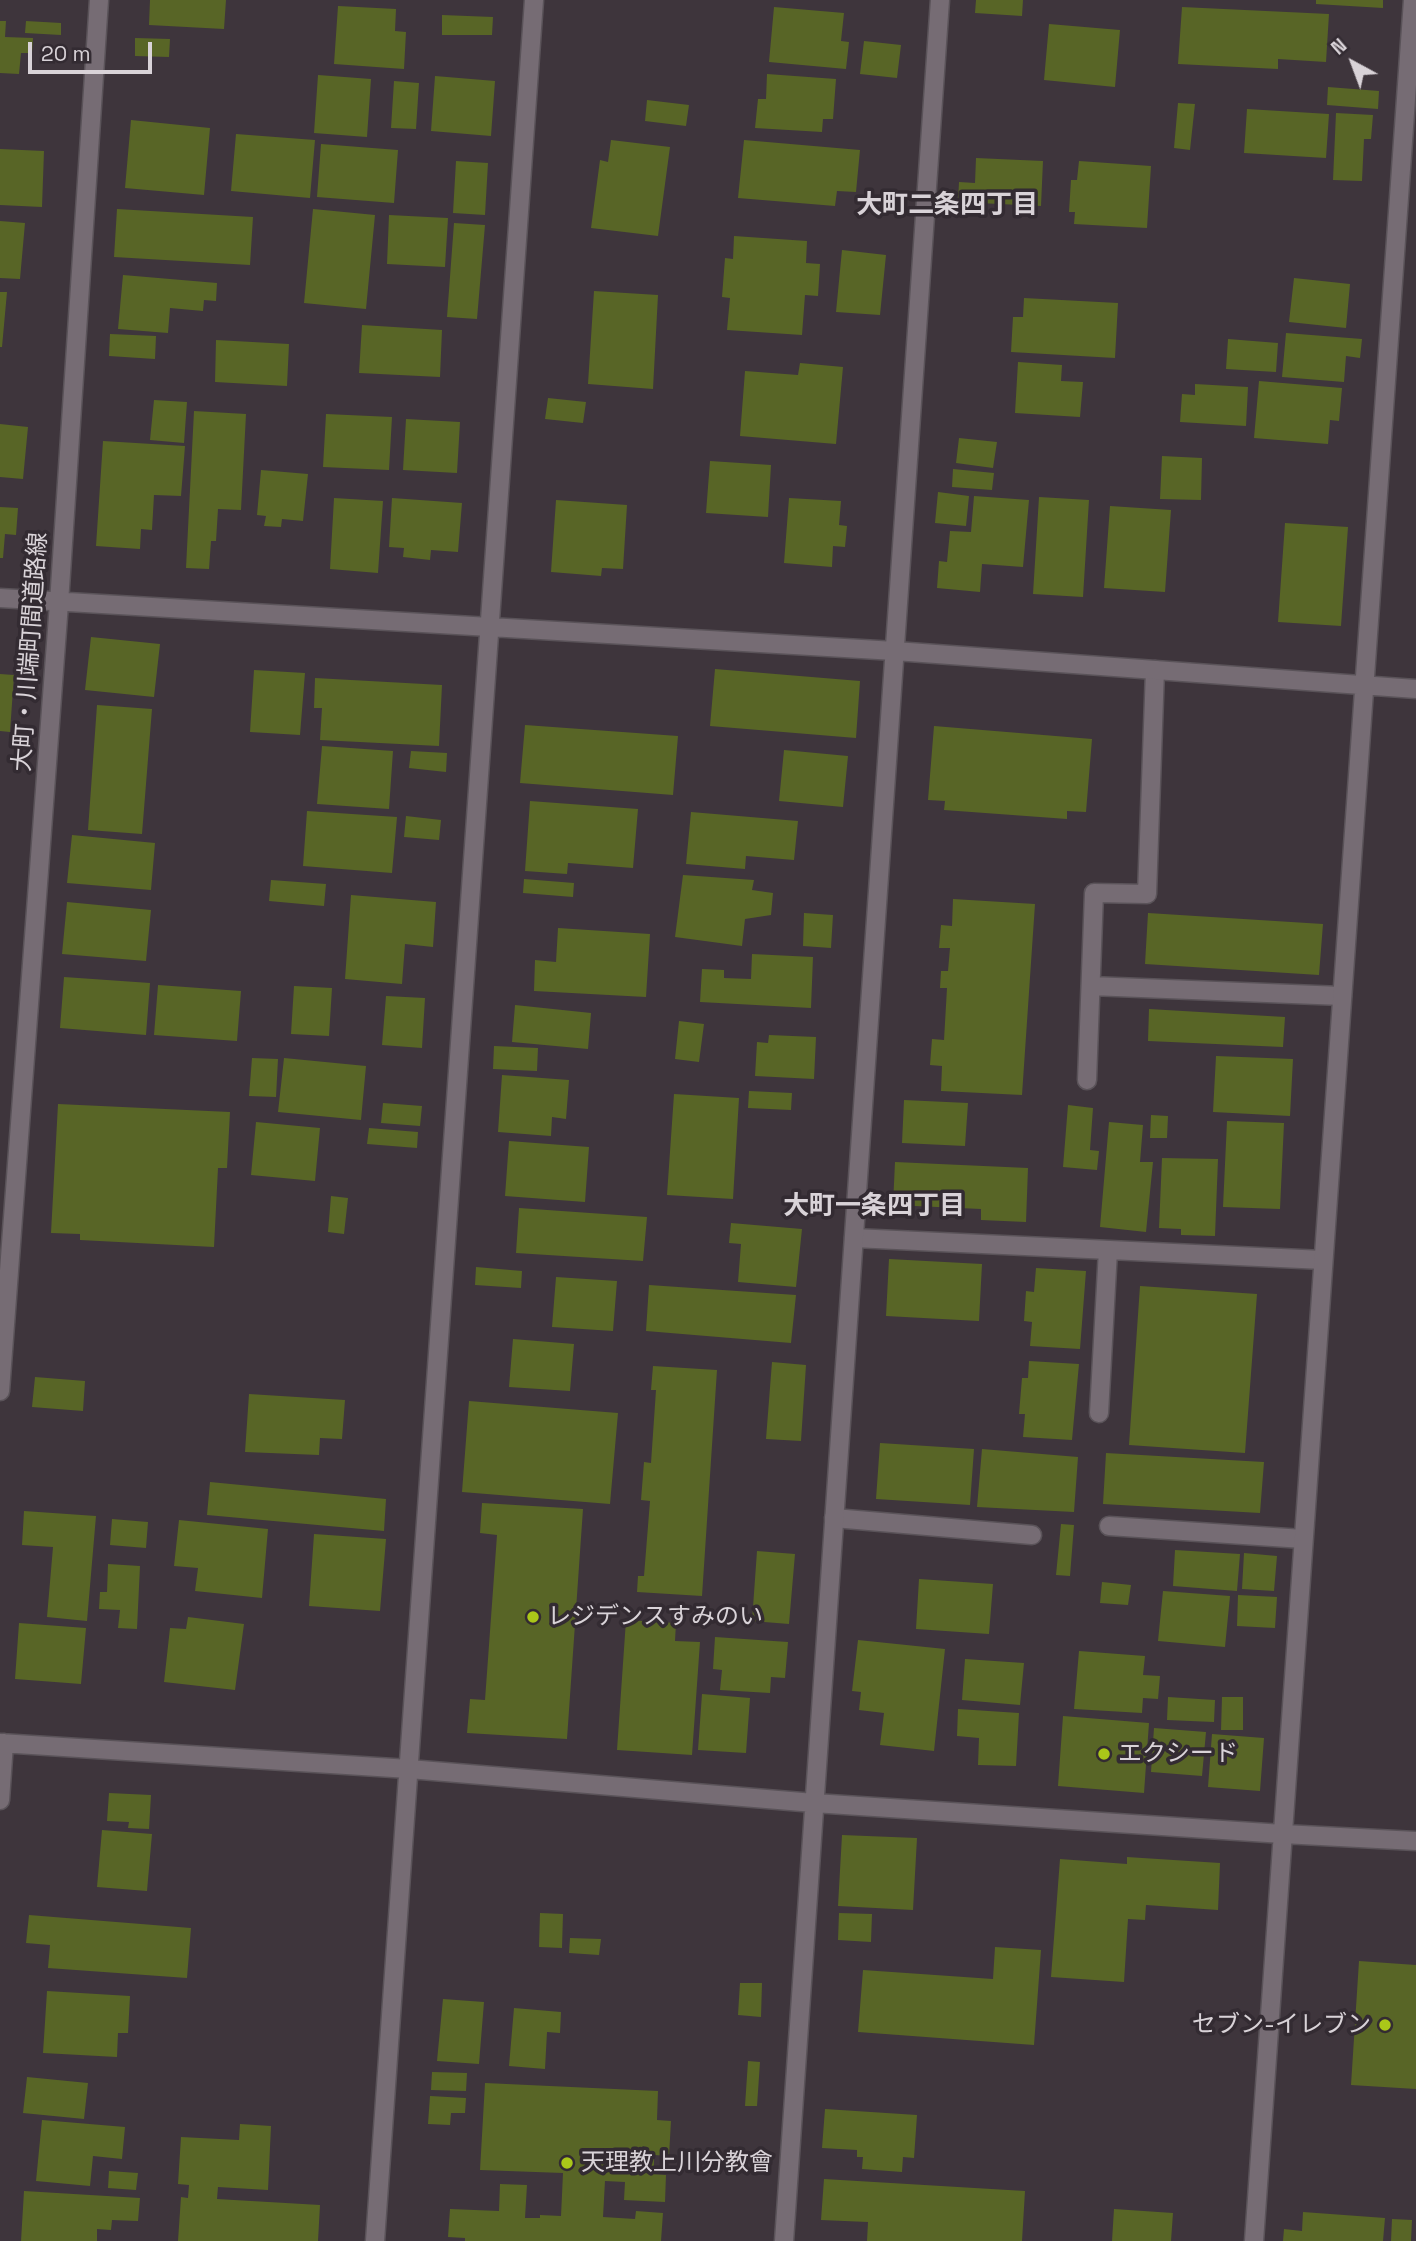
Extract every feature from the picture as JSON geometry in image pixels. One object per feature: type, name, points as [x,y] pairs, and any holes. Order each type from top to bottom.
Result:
[{"type":"street","name":"大町・川端町間道路線","points":[[0,1391],[59,603],[99,0]]},
{"type":"street","points":[[375,2241],[534,0]]},
{"type":"street","points":[[784,2241],[940,0]]},
{"type":"street","points":[[1254,2241],[1413,0]]},
{"type":"street","points":[[0,598],[895,652],[1416,689]]},
{"type":"street","points":[[1087,1080],[1094,893],[1147,894],[1156,670]]},
{"type":"street","points":[[1091,986],[1342,996]]},
{"type":"street","points":[[854,1238],[1323,1259]]},
{"type":"street","points":[[1099,1413],[1108,1250]]},
{"type":"street","points":[[834,1518],[1032,1535]]},
{"type":"street","points":[[1109,1526],[1303,1539]]},
{"type":"street","points":[[0,1800],[2,1743],[409,1769],[814,1803],[1416,1841]]},
{"type":"building","points":[[150,0],[226,0],[224,29],[149,25]]},
{"type":"building","points":[[976,0],[1023,0],[1022,16],[975,13]]},
{"type":"building","points":[[1316,0],[1383,0],[1383,8],[1316,4]]},
{"type":"building","points":[[338,6],[396,9],[395,31],[406,32],[404,69],[334,64]]},
{"type":"building","points":[[774,7],[844,13],[841,41],[849,42],[846,69],[769,62]]},
{"type":"building","points":[[1182,7],[1329,14],[1326,62],[1278,59],[1278,69],[1178,64]]},
{"type":"building","points":[[442,15],[493,17],[492,35],[442,35]]},
{"type":"building","points":[[0,21],[6,21],[5,37],[33,38],[32,53],[21,53],[19,74],[0,73]]},
{"type":"building","points":[[26,21],[61,23],[61,35],[25,33]]},
{"type":"building","points":[[1049,24],[1120,30],[1115,87],[1044,80]]},
{"type":"building","points":[[135,38],[170,39],[169,57],[135,56]]},
{"type":"building","points":[[864,41],[901,45],[897,78],[860,74]]},
{"type":"building","points":[[767,74],[836,79],[833,119],[823,119],[822,132],[755,128],[758,99],[766,99]]},
{"type":"building","points":[[318,75],[371,79],[367,137],[314,133]]},
{"type":"building","points":[[435,76],[495,81],[491,136],[431,131]]},
{"type":"building","points":[[394,81],[419,83],[416,129],[391,128]]},
{"type":"building","points":[[1328,87],[1379,91],[1378,109],[1327,105]]},
{"type":"building","points":[[647,100],[689,105],[686,126],[645,121]]},
{"type":"building","points":[[1178,103],[1195,104],[1190,150],[1174,148]]},
{"type":"building","points":[[1247,109],[1329,114],[1326,158],[1244,153]]},
{"type":"building","points":[[1336,113],[1373,115],[1371,139],[1364,139],[1362,181],[1333,180]]},
{"type":"building","points":[[131,120],[210,128],[204,195],[125,188]]},
{"type":"building","points":[[236,134],[315,140],[310,198],[231,191]]},
{"type":"building","points":[[611,140],[670,147],[658,236],[591,228],[600,160],[608,162]]},
{"type":"building","points":[[744,140],[860,150],[856,192],[837,191],[835,206],[738,198]]},
{"type":"building","points":[[321,144],[398,150],[394,203],[317,197]]},
{"type":"building","points":[[0,149],[44,151],[42,207],[0,205]]},
{"type":"building","points":[[976,158],[1043,161],[1041,206],[958,202],[959,182],[975,183]]},
{"type":"building","points":[[456,161],[488,163],[485,215],[453,213]]},
{"type":"building","points":[[1079,161],[1151,166],[1147,228],[1074,224],[1075,212],[1069,212],[1071,180],[1077,180]]},
{"type":"building","points":[[117,209],[253,217],[250,265],[114,257]]},
{"type":"building","points":[[313,209],[375,215],[366,309],[304,303]]},
{"type":"building","points":[[389,215],[448,218],[445,267],[387,264]]},
{"type":"building","points":[[0,221],[25,223],[20,279],[0,278]]},
{"type":"building","points":[[454,223],[485,225],[477,319],[447,317]]},
{"type":"building","points":[[734,236],[807,241],[806,263],[820,264],[818,296],[805,295],[802,335],[727,330],[730,298],[722,297],[725,258],[733,259]]},
{"type":"building","points":[[842,250],[886,255],[880,315],[836,312]]},
{"type":"building","points":[[123,275],[217,283],[216,301],[204,300],[203,311],[170,308],[168,333],[118,329]]},
{"type":"building","points":[[1294,278],[1350,284],[1346,328],[1289,322]]},
{"type":"building","points":[[594,291],[658,295],[653,389],[588,384]]},
{"type":"building","points":[[0,292],[7,292],[2,347],[0,347]]},
{"type":"building","points":[[1024,298],[1118,303],[1115,358],[1011,352],[1013,317],[1023,317]]},
{"type":"building","points":[[362,325],[442,330],[440,377],[359,373]]},
{"type":"building","points":[[1286,333],[1362,339],[1360,358],[1346,356],[1344,382],[1282,377]]},
{"type":"building","points":[[110,334],[156,336],[155,359],[109,356]]},
{"type":"building","points":[[1228,339],[1278,343],[1276,372],[1226,369]]},
{"type":"building","points":[[216,340],[289,344],[287,386],[215,382]]},
{"type":"building","points":[[1018,362],[1062,365],[1061,381],[1083,382],[1080,417],[1015,413]]},
{"type":"building","points":[[800,363],[843,367],[836,444],[740,436],[745,371],[798,375]]},
{"type":"building","points":[[1259,381],[1342,388],[1339,421],[1330,420],[1328,444],[1254,438]]},
{"type":"building","points":[[1195,384],[1248,387],[1246,426],[1180,422],[1182,394],[1195,395]]},
{"type":"building","points":[[548,398],[586,402],[583,423],[545,419]]},
{"type":"building","points":[[154,400],[187,402],[184,443],[150,440]]},
{"type":"building","points":[[194,411],[246,414],[241,510],[218,509],[216,541],[211,541],[209,569],[186,568]]},
{"type":"building","points":[[326,414],[392,417],[389,470],[323,467]]},
{"type":"building","points":[[406,419],[460,422],[457,473],[403,470]]},
{"type":"building","points":[[0,424],[28,427],[23,479],[0,477]]},
{"type":"building","points":[[959,438],[997,442],[993,468],[956,463]]},
{"type":"building","points":[[103,441],[185,446],[181,496],[154,495],[152,530],[141,529],[140,549],[96,546]]},
{"type":"building","points":[[1162,456],[1202,458],[1201,500],[1160,499]]},
{"type":"building","points":[[710,461],[771,465],[768,517],[706,513]]},
{"type":"building","points":[[953,469],[994,473],[992,490],[952,487]]},
{"type":"building","points":[[261,470],[308,474],[303,521],[282,519],[281,527],[264,526],[266,516],[257,515]]},
{"type":"building","points":[[938,492],[969,496],[966,526],[935,523]]},
{"type":"building","points":[[974,496],[1029,500],[1023,567],[982,564],[980,592],[937,588],[939,561],[947,562],[950,531],[971,532]]},
{"type":"building","points":[[1039,497],[1089,500],[1083,597],[1033,594]]},
{"type":"building","points":[[334,498],[383,501],[378,573],[330,569]]},
{"type":"building","points":[[392,498],[462,503],[458,552],[431,550],[430,560],[403,557],[404,548],[389,547]]},
{"type":"building","points":[[789,498],[841,501],[839,525],[847,526],[845,547],[833,546],[832,567],[784,563]]},
{"type":"building","points":[[556,500],[627,505],[623,569],[602,568],[601,576],[551,572]]},
{"type":"building","points":[[1110,506],[1171,510],[1165,592],[1104,588]]},
{"type":"building","points":[[0,507],[18,508],[16,535],[5,534],[3,558],[0,558]]},
{"type":"building","points":[[1285,523],[1348,527],[1341,626],[1278,622]]},
{"type":"building","points":[[91,637],[160,644],[154,697],[85,690]]},
{"type":"building","points":[[715,669],[860,681],[856,738],[710,726]]},
{"type":"building","points":[[254,670],[305,673],[300,735],[250,732]]},
{"type":"building","points":[[0,674],[14,675],[10,732],[0,731]]},
{"type":"building","points":[[315,678],[442,685],[439,746],[320,740],[322,708],[314,708]]},
{"type":"building","points":[[97,705],[152,709],[142,834],[88,830]]},
{"type":"building","points":[[525,725],[678,736],[673,795],[520,783]]},
{"type":"building","points":[[934,726],[1092,739],[1086,812],[1067,811],[1067,819],[944,810],[945,801],[928,800]]},
{"type":"building","points":[[322,746],[393,751],[389,809],[317,804]]},
{"type":"building","points":[[784,750],[848,756],[843,807],[779,801]]},
{"type":"building","points":[[411,751],[447,753],[446,772],[409,768]]},
{"type":"building","points":[[530,801],[638,809],[633,868],[568,863],[567,874],[525,871]]},
{"type":"building","points":[[307,811],[397,817],[392,873],[303,866]]},
{"type":"building","points":[[691,812],[798,821],[794,860],[746,856],[745,869],[686,864]]},
{"type":"building","points":[[406,816],[441,820],[439,840],[404,837]]},
{"type":"building","points":[[72,835],[155,843],[151,890],[67,883]]},
{"type":"building","points":[[683,875],[754,880],[752,890],[773,893],[771,915],[745,919],[742,946],[675,937]]},
{"type":"building","points":[[524,879],[574,883],[573,897],[523,893]]},
{"type":"building","points":[[271,880],[326,884],[324,906],[269,901]]},
{"type":"building","points":[[351,895],[436,902],[433,947],[405,944],[402,984],[345,979]]},
{"type":"building","points":[[953,899],[1035,904],[1022,1095],[941,1091],[942,1066],[930,1065],[932,1039],[944,1040],[947,988],[940,988],[941,971],[948,971],[950,948],[939,948],[941,925],[952,926]]},
{"type":"building","points":[[67,902],[151,910],[146,961],[62,954]]},
{"type":"building","points":[[804,913],[833,915],[831,948],[803,946]]},
{"type":"building","points":[[1148,913],[1323,924],[1319,975],[1145,964]]},
{"type":"building","points":[[558,928],[650,934],[646,997],[534,991],[535,960],[556,962]]},
{"type":"building","points":[[752,954],[813,957],[811,1008],[700,1002],[702,969],[724,970],[724,978],[751,979]]},
{"type":"building","points":[[64,977],[150,983],[146,1035],[60,1028]]},
{"type":"building","points":[[158,985],[241,991],[237,1041],[154,1035]]},
{"type":"building","points":[[294,986],[332,988],[329,1036],[291,1034]]},
{"type":"building","points":[[386,996],[425,998],[422,1048],[382,1045]]},
{"type":"building","points":[[515,1005],[591,1013],[588,1049],[512,1042]]},
{"type":"building","points":[[1149,1009],[1285,1017],[1283,1047],[1148,1041]]},
{"type":"building","points":[[679,1021],[704,1024],[699,1062],[675,1059]]},
{"type":"building","points":[[769,1035],[816,1037],[814,1079],[755,1076],[757,1042],[768,1043]]},
{"type":"building","points":[[494,1046],[538,1048],[537,1071],[493,1069]]},
{"type":"building","points":[[1216,1056],[1293,1059],[1290,1116],[1213,1112]]},
{"type":"building","points":[[252,1058],[278,1059],[276,1097],[249,1096]]},
{"type":"building","points":[[284,1058],[366,1066],[361,1120],[278,1112]]},
{"type":"building","points":[[502,1075],[569,1080],[566,1119],[552,1117],[551,1136],[498,1132]]},
{"type":"building","points":[[749,1091],[792,1093],[791,1110],[748,1108]]},
{"type":"building","points":[[674,1094],[739,1098],[733,1199],[667,1195]]},
{"type":"building","points":[[904,1100],[968,1103],[965,1146],[902,1143]]},
{"type":"building","points":[[383,1103],[422,1106],[420,1126],[381,1123]]},
{"type":"building","points":[[58,1104],[230,1112],[227,1168],[218,1168],[214,1247],[80,1240],[80,1234],[51,1233]]},
{"type":"building","points":[[1068,1105],[1093,1108],[1090,1150],[1099,1151],[1097,1170],[1063,1167]]},
{"type":"building","points":[[1151,1115],[1168,1116],[1167,1138],[1150,1138]]},
{"type":"building","points":[[1227,1121],[1284,1123],[1280,1209],[1223,1207]]},
{"type":"building","points":[[256,1122],[320,1128],[315,1181],[251,1175]]},
{"type":"building","points":[[1109,1122],[1143,1125],[1140,1162],[1153,1162],[1146,1232],[1100,1227]]},
{"type":"building","points":[[369,1128],[418,1132],[417,1148],[367,1144]]},
{"type":"building","points":[[509,1141],[589,1147],[585,1202],[505,1196]]},
{"type":"building","points":[[1162,1158],[1218,1159],[1215,1236],[1181,1235],[1181,1229],[1159,1228]]},
{"type":"building","points":[[895,1162],[1028,1168],[1026,1222],[981,1220],[981,1209],[893,1205]]},
{"type":"building","points":[[331,1196],[348,1198],[344,1234],[328,1232]]},
{"type":"building","points":[[519,1208],[647,1217],[643,1261],[516,1253]]},
{"type":"building","points":[[731,1223],[802,1229],[796,1287],[738,1282],[741,1244],[729,1243]]},
{"type":"building","points":[[889,1259],[982,1264],[979,1321],[886,1316]]},
{"type":"building","points":[[476,1267],[522,1271],[521,1288],[475,1285]]},
{"type":"building","points":[[1036,1268],[1086,1271],[1080,1349],[1030,1346],[1032,1322],[1024,1321],[1026,1291],[1034,1292]]},
{"type":"building","points":[[556,1277],[617,1281],[613,1331],[552,1327]]},
{"type":"building","points":[[649,1285],[796,1295],[791,1343],[646,1331]]},
{"type":"building","points":[[1140,1286],[1257,1294],[1245,1453],[1129,1445]]},
{"type":"building","points":[[513,1339],[574,1344],[570,1391],[509,1387]]},
{"type":"building","points":[[1029,1361],[1079,1364],[1072,1440],[1023,1437],[1025,1414],[1019,1414],[1022,1378],[1028,1378]]},
{"type":"building","points":[[772,1362],[806,1365],[801,1441],[766,1439]]},
{"type":"building","points":[[653,1366],[717,1370],[702,1596],[637,1592],[638,1576],[644,1576],[650,1501],[641,1500],[644,1462],[651,1463],[656,1390],[651,1390]]},
{"type":"building","points":[[35,1377],[85,1381],[83,1411],[32,1407]]},
{"type":"building","points":[[249,1394],[345,1400],[342,1439],[320,1438],[319,1455],[245,1452]]},
{"type":"building","points":[[469,1401],[618,1413],[610,1504],[462,1492]]},
{"type":"building","points":[[880,1443],[974,1449],[970,1505],[876,1499]]},
{"type":"building","points":[[982,1449],[1078,1457],[1074,1512],[977,1507]]},
{"type":"building","points":[[1106,1453],[1264,1462],[1260,1513],[1103,1504]]},
{"type":"building","points":[[210,1482],[386,1499],[384,1531],[207,1515]]},
{"type":"building","name":"レジデンスすみのい","points":[[482,1503],[583,1509],[567,1739],[467,1733],[470,1699],[485,1700],[497,1535],[480,1533]]},
{"type":"building","points":[[24,1511],[96,1516],[87,1621],[47,1617],[53,1547],[22,1545]]},
{"type":"building","points":[[112,1519],[148,1522],[146,1548],[110,1545]]},
{"type":"building","points":[[179,1520],[268,1529],[262,1598],[195,1591],[198,1568],[174,1566]]},
{"type":"building","points":[[1061,1524],[1074,1525],[1070,1576],[1056,1575]]},
{"type":"building","points":[[314,1534],[386,1539],[380,1611],[309,1606]]},
{"type":"building","points":[[1175,1550],[1240,1554],[1237,1591],[1173,1586]]},
{"type":"building","points":[[757,1551],[795,1554],[789,1624],[752,1621]]},
{"type":"building","points":[[1244,1553],[1277,1556],[1274,1591],[1242,1589]]},
{"type":"building","points":[[108,1564],[140,1566],[137,1629],[118,1628],[120,1610],[99,1609],[100,1592],[107,1592]]},
{"type":"building","points":[[919,1579],[993,1584],[989,1634],[916,1629]]},
{"type":"building","points":[[1102,1582],[1131,1585],[1128,1605],[1100,1603]]},
{"type":"building","points":[[1163,1591],[1230,1596],[1225,1647],[1158,1641]]},
{"type":"building","points":[[1238,1595],[1277,1597],[1275,1628],[1237,1626]]},
{"type":"building","points":[[188,1617],[244,1624],[235,1690],[164,1682],[170,1628],[186,1629]]},
{"type":"building","points":[[626,1620],[676,1623],[675,1641],[700,1642],[692,1755],[617,1750]]},
{"type":"building","points":[[19,1623],[86,1628],[81,1684],[15,1679]]},
{"type":"building","points":[[715,1637],[788,1642],[785,1678],[771,1677],[770,1693],[720,1690],[722,1670],[713,1669]]},
{"type":"building","points":[[858,1640],[945,1649],[934,1751],[880,1745],[884,1713],[859,1710],[861,1692],[852,1691]]},
{"type":"building","points":[[1079,1651],[1145,1656],[1143,1675],[1160,1676],[1158,1699],[1143,1698],[1142,1713],[1074,1709]]},
{"type":"building","points":[[965,1659],[1024,1663],[1020,1705],[962,1700]]},
{"type":"building","points":[[702,1694],[750,1698],[746,1753],[698,1750]]},
{"type":"building","points":[[1168,1697],[1215,1700],[1214,1722],[1167,1720]]},
{"type":"building","points":[[1222,1697],[1243,1697],[1243,1730],[1221,1730]]},
{"type":"building","points":[[958,1709],[1019,1713],[1016,1766],[978,1765],[979,1738],[957,1736]]},
{"type":"building","name":"エクシード","points":[[1063,1716],[1149,1723],[1144,1793],[1058,1786]]},
{"type":"building","points":[[1154,1728],[1206,1732],[1202,1776],[1151,1772]]},
{"type":"building","points":[[1212,1734],[1264,1738],[1260,1791],[1208,1787]]},
{"type":"building","points":[[109,1793],[151,1795],[149,1829],[128,1828],[129,1822],[107,1821]]},
{"type":"building","points":[[102,1830],[152,1834],[147,1891],[97,1887]]},
{"type":"building","points":[[842,1835],[917,1838],[913,1910],[838,1906]]},
{"type":"building","points":[[1127,1857],[1220,1863],[1218,1910],[1146,1905],[1145,1920],[1128,1919],[1124,1982],[1051,1977],[1060,1859],[1127,1864]]},
{"type":"building","points":[[540,1913],[563,1914],[562,1948],[539,1947]]},
{"type":"building","points":[[839,1913],[872,1914],[871,1942],[838,1940]]},
{"type":"building","points":[[29,1915],[191,1928],[187,1978],[48,1968],[50,1945],[26,1943]]},
{"type":"building","points":[[570,1938],[601,1939],[599,1955],[569,1953]]},
{"type":"building","points":[[995,1947],[1041,1950],[1034,2045],[858,2032],[863,1970],[993,1979]]},
{"type":"building","name":"セブン-イレブン","points":[[1359,1961],[1416,1965],[1416,2089],[1351,2085]]},
{"type":"building","points":[[740,1983],[762,1983],[761,2017],[738,2015]]},
{"type":"building","points":[[47,1991],[130,1996],[128,2033],[118,2033],[117,2057],[43,2053]]},
{"type":"building","points":[[443,1999],[484,2002],[479,2064],[437,2061]]},
{"type":"building","points":[[514,2008],[561,2012],[560,2033],[547,2032],[545,2069],[509,2066]]},
{"type":"building","points":[[748,2061],[760,2062],[757,2106],[745,2106]]},
{"type":"building","points":[[432,2072],[467,2073],[466,2091],[431,2090]]},
{"type":"building","points":[[27,2077],[88,2083],[84,2119],[23,2113]]},
{"type":"building","name":"天理教上川分教會","points":[[485,2083],[658,2091],[657,2120],[671,2121],[669,2156],[654,2155],[654,2174],[666,2175],[665,2202],[624,2200],[625,2182],[605,2181],[603,2217],[635,2219],[636,2211],[663,2213],[661,2241],[465,2241],[465,2238],[448,2237],[450,2209],[499,2211],[500,2184],[527,2185],[525,2218],[540,2218],[540,2215],[561,2216],[563,2173],[480,2170]]},
{"type":"building","points":[[430,2096],[466,2098],[465,2113],[451,2113],[450,2125],[428,2124]]},
{"type":"building","points":[[825,2109],[917,2115],[914,2158],[903,2157],[902,2172],[862,2169],[863,2157],[857,2157],[857,2150],[822,2148]]},
{"type":"building","points":[[42,2120],[125,2127],[122,2159],[93,2156],[90,2186],[36,2181]]},
{"type":"building","points":[[240,2124],[271,2126],[268,2190],[218,2187],[217,2199],[320,2205],[318,2241],[178,2241],[181,2197],[188,2198],[189,2185],[178,2184],[181,2137],[239,2140]]},
{"type":"building","points":[[109,2171],[138,2173],[136,2190],[108,2188]]},
{"type":"building","points":[[824,2179],[1025,2191],[1022,2241],[867,2241],[868,2222],[821,2220]]},
{"type":"building","points":[[24,2191],[140,2198],[138,2221],[112,2220],[111,2230],[97,2229],[97,2241],[21,2241]]},
{"type":"building","points":[[1114,2209],[1173,2213],[1171,2241],[1112,2241]]},
{"type":"building","points":[[1303,2212],[1385,2218],[1383,2241],[1283,2241],[1284,2229],[1302,2231]]},
{"type":"building","points":[[1392,2219],[1412,2220],[1411,2241],[1391,2241]]},
{"type":"place","name":"レジデンスすみのい","points":[[533,1617]]},
{"type":"place","name":"エクシード","points":[[1104,1754]]},
{"type":"place","name":"セブン-イレブン","points":[[1385,2025]]},
{"type":"place","name":"天理教上川分教會","points":[[567,2163]]},
{"type":"district","name":"大町二条四丁目","points":[[947,206]]},
{"type":"district","name":"大町一条四丁目","points":[[874,1207]]}]
